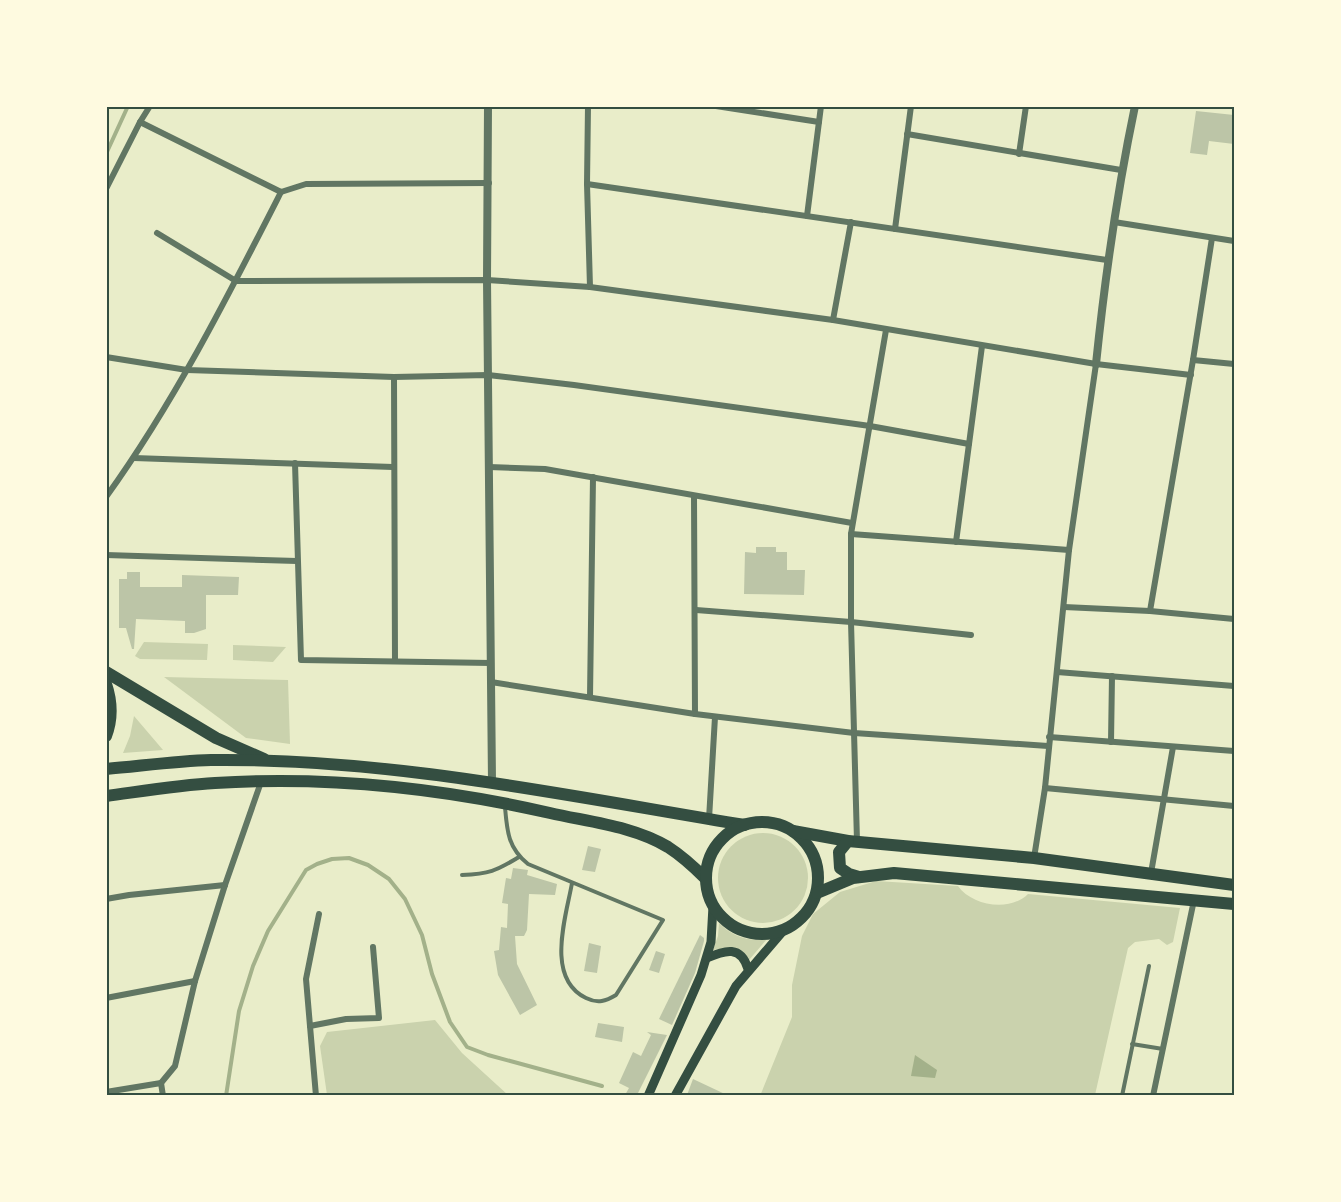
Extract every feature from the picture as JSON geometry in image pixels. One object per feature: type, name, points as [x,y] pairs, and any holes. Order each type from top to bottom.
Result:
[{"type":"highway","points":[[106,672],[216,738],[268,761]]},
{"type":"highway","points":[[106,684],[111,698],[112,716],[106,736]]},
{"type":"highway","points":[[106,769],[190,761],[268,761],[392,769],[492,782],[745,825]]},
{"type":"highway","points":[[106,796],[193,784],[262,781],[390,786],[505,803],[643,835],[667,846],[706,879]]},
{"type":"highway","points":[[793,831],[806,843],[815,858],[819,876],[817,893],[810,909],[798,922],[783,931],[752,934],[736,928],[723,919],[708,893],[706,879],[708,865],[721,840],[732,831],[745,825],[761,822],[778,824],[793,831],[853,841],[1034,858],[1234,885]]},
{"type":"highway","points":[[853,841],[839,852],[840,868],[859,877]]},
{"type":"highway","points":[[817,893],[859,877],[894,873],[1234,904]]},
{"type":"main road","points":[[648,1095],[707,958],[714,906]]},
{"type":"main road","points":[[675,1095],[723,1006],[748,969],[783,931]]},
{"type":"main road","points":[[707,958],[719,952],[736,952],[742,956],[748,969]]},
{"type":"street","points":[[106,189],[150,106]]},
{"type":"street","points":[[488,106],[487,280],[492,782]]},
{"type":"street","points":[[588,106],[587,184],[590,286]]},
{"type":"street","points":[[716,106],[819,122]]},
{"type":"street","points":[[807,216],[822,106]]},
{"type":"street","points":[[895,229],[911,106]]},
{"type":"street","points":[[1020,154],[1026,106]]},
{"type":"street","points":[[1034,858],[1045,788],[1069,550],[1096,364],[1107,260],[1121,170],[1135,106]]},
{"type":"street","points":[[140,122],[281,192],[306,184],[489,183]]},
{"type":"street","points":[[907,134],[1121,170]]},
{"type":"street","points":[[587,184],[1107,260]]},
{"type":"street","points":[[106,497],[135,458],[187,370],[281,192]]},
{"type":"street","points":[[833,320],[851,222]]},
{"type":"street","points":[[1114,222],[1234,241]]},
{"type":"street","points":[[157,233],[236,281],[487,280],[590,286],[833,320],[1096,364],[1191,375]]},
{"type":"street","points":[[1150,611],[1212,238]]},
{"type":"street","points":[[853,841],[851,534],[886,330]]},
{"type":"street","points":[[956,542],[982,346]]},
{"type":"street","points":[[106,357],[187,370],[394,377],[488,375],[870,426],[969,444]]},
{"type":"street","points":[[1193,360],[1234,364]]},
{"type":"street","points":[[394,377],[395,661]]},
{"type":"street","points":[[135,458],[393,467]]},
{"type":"street","points":[[295,463],[301,660],[491,663]]},
{"type":"street","points":[[489,467],[545,469],[852,523]]},
{"type":"street","points":[[590,697],[592,477]]},
{"type":"street","points":[[694,496],[695,714]]},
{"type":"street","points":[[851,534],[1069,550]]},
{"type":"street","points":[[106,555],[297,561]]},
{"type":"street","points":[[1064,607],[1150,611],[1234,619]]},
{"type":"street","points":[[696,610],[851,622],[971,635]]},
{"type":"street","points":[[1057,672],[1234,686]]},
{"type":"street","points":[[1111,742],[1112,676]]},
{"type":"street","points":[[491,682],[714,717],[854,733],[1048,747]]},
{"type":"street","points":[[709,819],[714,717]]},
{"type":"street","points":[[1049,737],[1234,751]]},
{"type":"street","points":[[1151,874],[1173,747]]},
{"type":"street","points":[[106,1092],[161,1083],[175,1066],[195,981],[225,885],[262,781]]},
{"type":"street","points":[[1045,788],[1234,806]]},
{"type":"street","points":[[106,899],[225,885]]},
{"type":"street","points":[[1153,1095],[1194,899]]},
{"type":"street","points":[[316,1095],[306,979],[319,914]]},
{"type":"street","points":[[310,1026],[346,1019],[378,1018],[373,947]]},
{"type":"street","points":[[106,998],[195,981]]},
{"type":"street","points":[[161,1083],[163,1095]]},
{"type":"lane","points":[[505,803],[508,838],[519,857],[537,868],[572,882],[663,920],[616,995],[606,1001],[593,1001],[575,993],[563,971],[560,952],[572,882]]},
{"type":"lane","points":[[462,875],[486,874],[519,857]]},
{"type":"lane","points":[[1122,1095],[1149,966]]},
{"type":"lane","points":[[1132,1044],[1163,1049]]},
{"type":"shaded area","points":[[144,642],[208,644],[207,660],[140,659],[135,656]]},
{"type":"shaded area","points":[[233,645],[286,647],[273,662],[233,660]]},
{"type":"shaded area","points":[[164,677],[288,680],[290,744],[246,738]]},
{"type":"shaded area","points":[[134,716],[163,750],[123,753],[130,736]]},
{"type":"shaded area","points":[[763,833],[780,837],[795,846],[804,861],[808,878],[804,895],[795,910],[780,919],[763,923],[746,919],[731,910],[722,895],[718,878],[722,861],[731,846],[746,837]]},
{"type":"shaded area","points":[[876,881],[958,886],[972,898],[1002,905],[1020,900],[1028,894],[1180,908],[1173,942],[1167,945],[1159,939],[1135,942],[1128,948],[1095,1095],[760,1096],[792,1017],[792,985],[802,936],[813,914],[840,892]]},
{"type":"shaded area","points":[[719,923],[741,937],[753,940],[767,939],[749,960],[733,949],[713,950],[718,936]]},
{"type":"shaded area","points":[[435,1020],[462,1053],[508,1095],[327,1095],[320,1046],[327,1032]]},
{"type":"shaded area","points":[[915,1055],[937,1070],[935,1078],[911,1076]]},
{"type":"building","points":[[1196,111],[1234,115],[1234,144],[1209,141],[1207,155],[1190,153]]},
{"type":"building","points":[[756,547],[776,547],[776,552],[787,552],[787,570],[805,570],[804,595],[744,594],[745,552],[756,553]]},
{"type":"building","points":[[127,572],[140,572],[140,587],[182,587],[182,575],[239,577],[238,595],[206,595],[206,629],[194,633],[185,633],[185,621],[136,619],[134,649],[132,649],[126,628],[119,628],[119,579],[127,579]]},
{"type":"building","points":[[588,846],[601,849],[595,872],[582,870]]},
{"type":"building","points":[[513,868],[528,870],[527,875],[557,884],[555,895],[529,894],[527,930],[524,936],[515,936],[517,964],[537,1005],[520,1015],[498,975],[494,951],[499,950],[501,927],[507,928],[508,904],[502,903],[506,878],[511,879]]},
{"type":"building","points":[[700,935],[704,941],[695,973],[672,1025],[659,1019]]},
{"type":"building","points":[[589,943],[601,946],[597,973],[584,971]]},
{"type":"building","points":[[656,951],[665,954],[659,973],[649,970]]},
{"type":"building","points":[[598,1023],[624,1027],[622,1042],[595,1037]]},
{"type":"building","points":[[647,1032],[667,1035],[637,1095],[625,1095],[629,1088],[619,1083],[633,1052],[641,1056],[651,1035]]},
{"type":"building","points":[[693,1079],[727,1095],[687,1095]]},
{"type":"waterway","points":[[106,154],[128,106]]},
{"type":"waterway","points":[[226,1096],[239,1011],[253,966],[268,931],[306,870],[332,859],[349,858],[368,865],[389,879],[405,899],[422,935],[432,974],[450,1022],[467,1047],[488,1055],[602,1086]]}]
